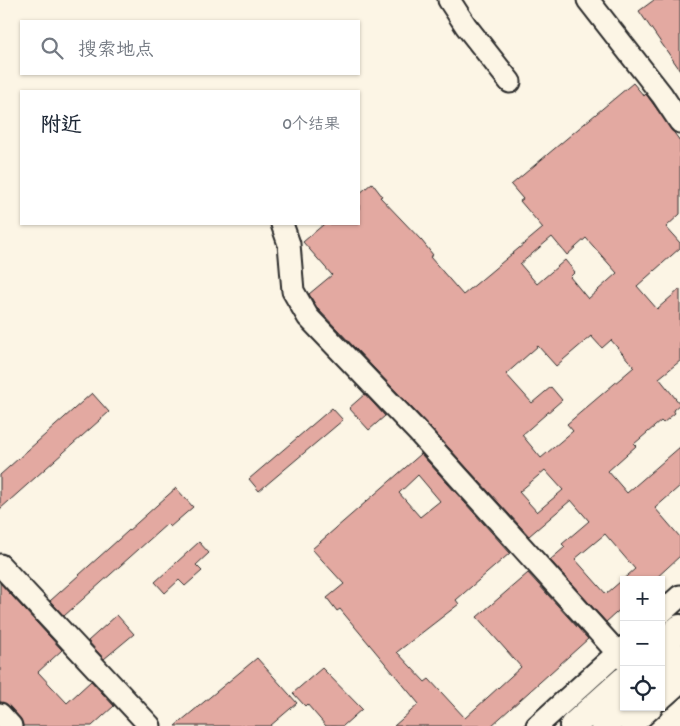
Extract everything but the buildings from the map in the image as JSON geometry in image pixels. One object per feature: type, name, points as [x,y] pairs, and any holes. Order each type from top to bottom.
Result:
[{"type":"main road","points":[[665,642],[680,628]]},
{"type":"main road","points":[[665,670],[680,657]]},
{"type":"main road","points":[[573,726],[620,684]]},
{"type":"main road","points":[[604,726],[621,711]]},
{"type":"street","points":[[449,0],[466,26],[510,82]]},
{"type":"street","points":[[588,0],[662,95],[680,122]]},
{"type":"street","points":[[282,225],[290,244],[293,291],[297,302],[308,317],[418,432],[620,652]]},
{"type":"street","points":[[0,565],[143,724]]},
{"type":"street","points":[[665,609],[680,596]]},
{"type":"street","points":[[537,726],[620,656]]},
{"type":"street","points":[[665,695],[680,682]]},
{"type":"street","points":[[631,726],[648,711]]},
{"type":"street","points":[[0,714],[11,726]]}]
